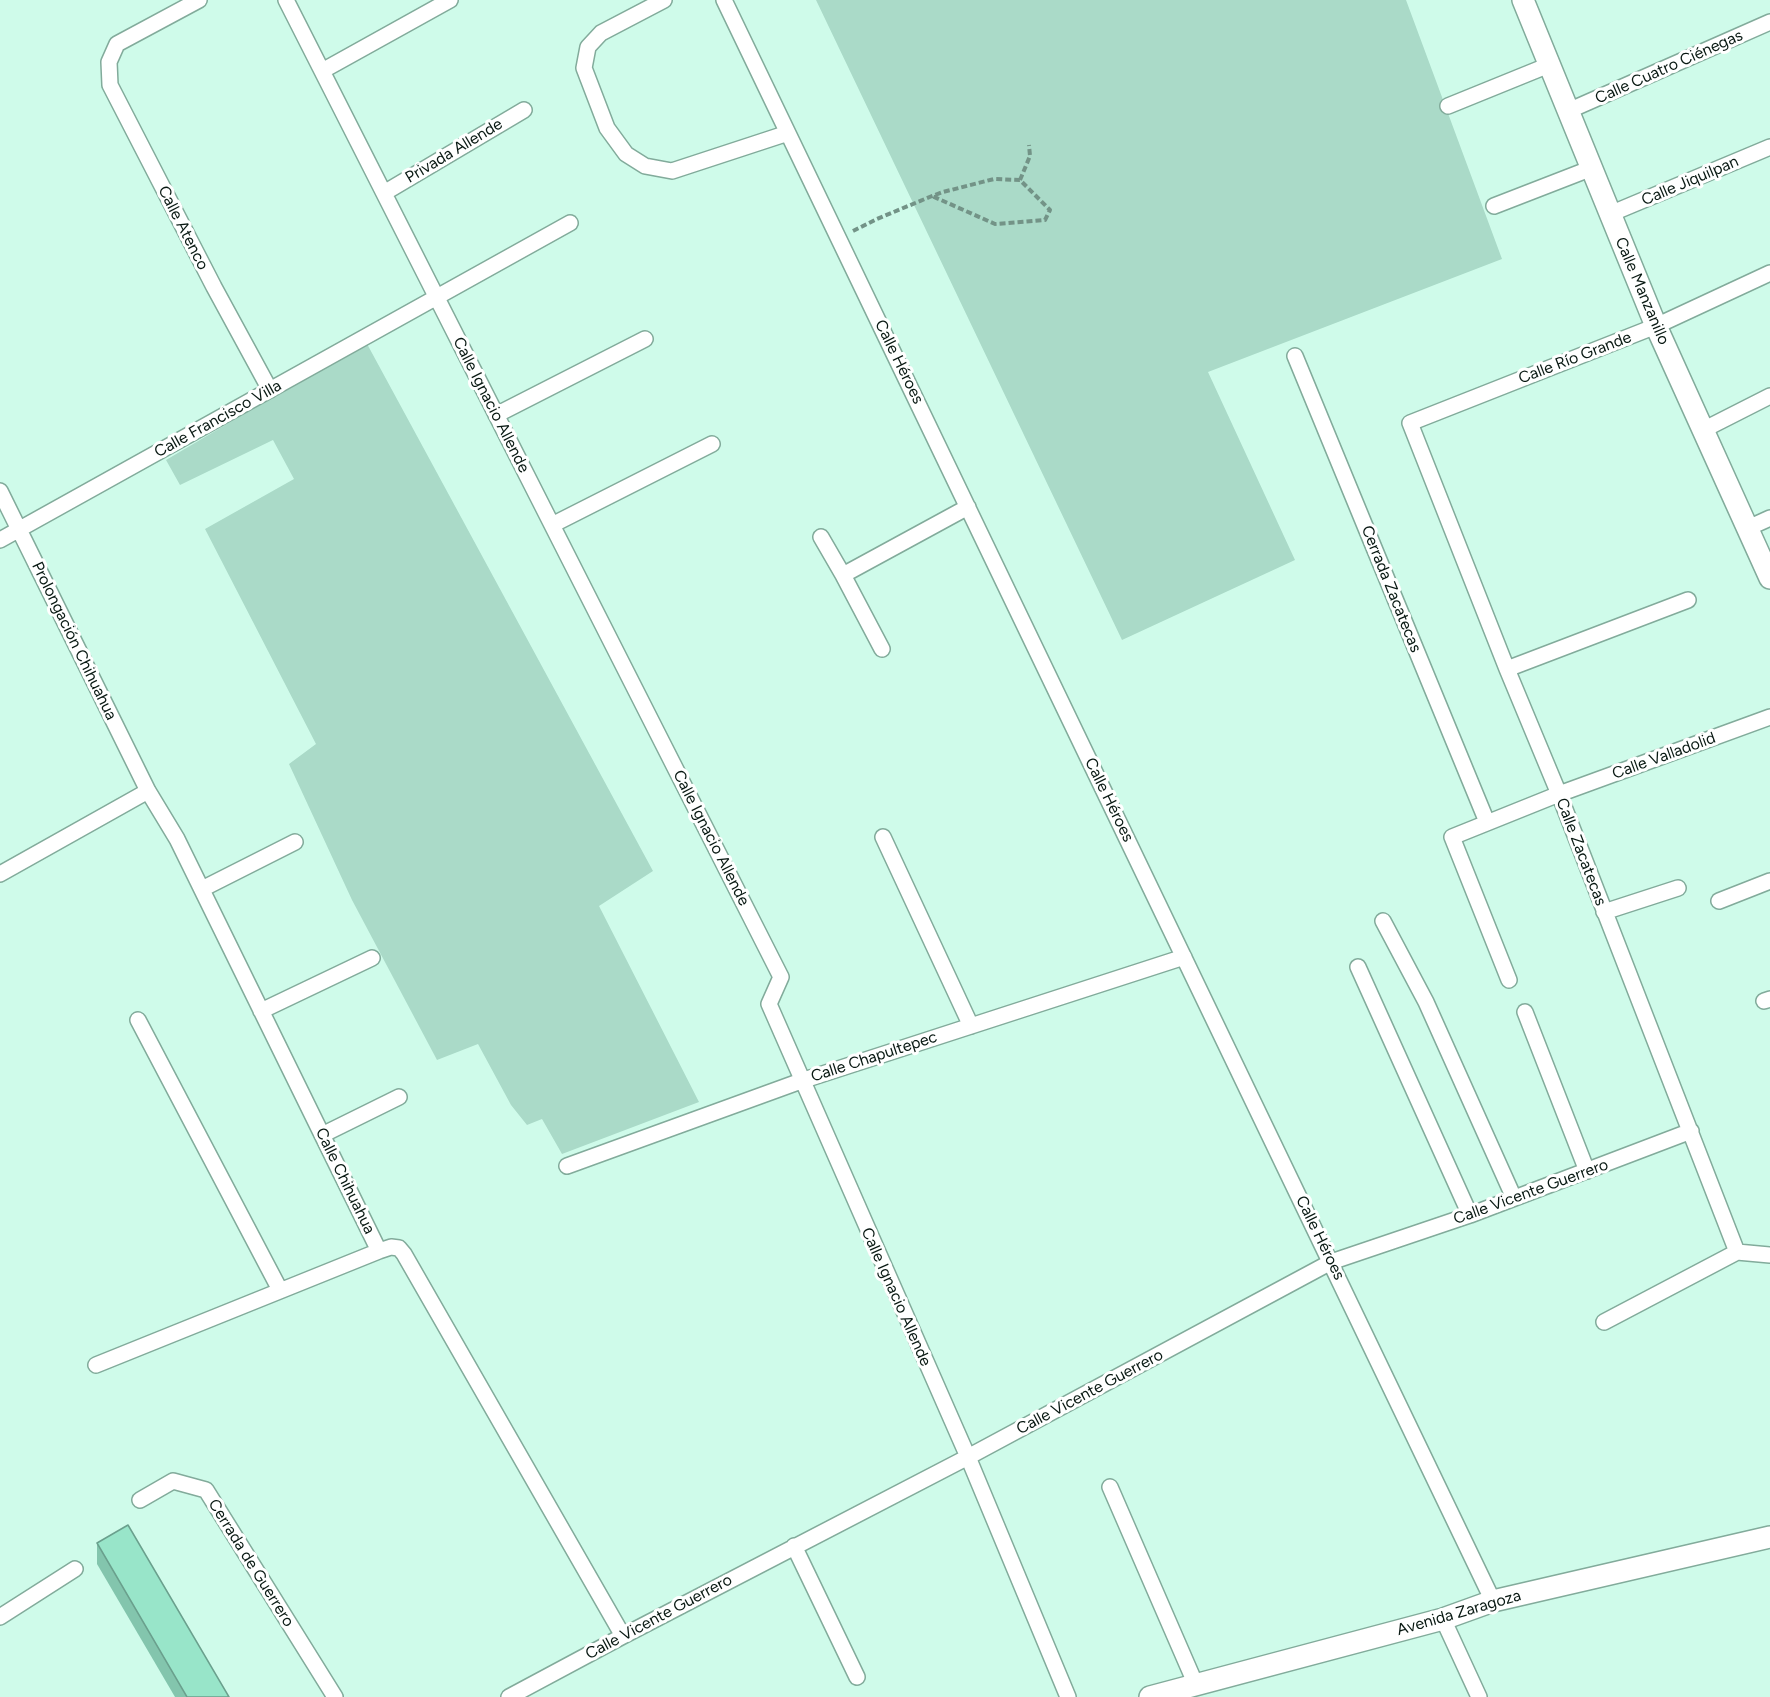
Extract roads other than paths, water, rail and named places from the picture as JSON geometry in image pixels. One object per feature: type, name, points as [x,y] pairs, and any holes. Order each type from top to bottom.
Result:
[{"type":"main road","name":"Calle Manzanillo","points":[[1524,1],[1656,326],[1770,578]]},
{"type":"main road","name":"Avenida Zaragoza","points":[[1150,1697],[1443,1619],[1493,1601],[1770,1537]]},
{"type":"street","name":"Calle Atenco","points":[[199,0],[117,44],[109,62],[110,85],[270,390]]},
{"type":"street","name":"Calle Ignacio Allende","points":[[286,0],[781,977],[769,1004],[968,1457],[1068,1697]]},
{"type":"street","points":[[322,71],[450,0]]},
{"type":"street","points":[[664,0],[602,33],[588,47],[584,68],[607,128],[626,154],[645,166],[672,171],[788,133]]},
{"type":"street","name":"Calle Héroes","points":[[724,0],[1493,1601]]},
{"type":"street","name":"Calle Cuatro Ciénegas","points":[[1568,111],[1770,22]]},
{"type":"street","points":[[1448,106],[1549,65]]},
{"type":"street","name":"Privada Allende","points":[[384,193],[525,110]]},
{"type":"street","name":"Calle Jiquilpan","points":[[1610,214],[1770,147]]},
{"type":"street","points":[[1494,206],[1592,168]]},
{"type":"street","name":"Calle Francisco Villa","points":[[0,540],[570,223]]},
{"type":"street","name":"Calle Río Grande","points":[[1410,423],[1656,326],[1770,273]]},
{"type":"street","points":[[496,415],[645,339]]},
{"type":"street","name":"Cerrada Zacatecas","points":[[1294,356],[1487,822]]},
{"type":"street","points":[[1703,430],[1770,396]]},
{"type":"street","name":"Calle Zacatecas","points":[[1410,423],[1559,794],[1737,1252]]},
{"type":"street","points":[[552,525],[712,444]]},
{"type":"street","name":"Prolongación Chihuahua","points":[[0,491],[148,791]]},
{"type":"street","points":[[843,575],[969,507]]},
{"type":"street","points":[[1748,528],[1770,518]]},
{"type":"street","points":[[821,537],[882,649]]},
{"type":"street","points":[[1507,669],[1688,600]]},
{"type":"street","name":"Calle Valladolid","points":[[1559,794],[1770,717]]},
{"type":"street","points":[[1,871],[148,791]]},
{"type":"street","name":"Calle Chihuahua","points":[[148,791],[177,838],[379,1251],[391,1247],[399,1248],[404,1254],[623,1636]]},
{"type":"street","points":[[1509,980],[1452,837],[1559,794]]},
{"type":"street","points":[[883,837],[971,1026]]},
{"type":"street","points":[[202,889],[296,842]]},
{"type":"street","points":[[1719,901],[1770,881]]},
{"type":"street","points":[[1604,912],[1678,888]]},
{"type":"street","points":[[1383,921],[1426,1002],[1514,1198]]},
{"type":"street","name":"Calle Chapultepec","points":[[567,1166],[801,1081],[1184,957]]},
{"type":"street","points":[[261,1011],[372,958]]},
{"type":"street","points":[[1358,968],[1470,1215]]},
{"type":"street","points":[[1525,1012],[1587,1171]]},
{"type":"street","points":[[138,1020],[280,1290]]},
{"type":"street","points":[[322,1135],[399,1097]]},
{"type":"street","name":"Calle Vicente Guerrero","points":[[509,1697],[968,1457],[1331,1262],[1470,1215],[1690,1131]]},
{"type":"street","points":[[96,1365],[379,1251]]},
{"type":"street","points":[[1604,1322],[1737,1252],[1770,1255]]},
{"type":"street","name":"Cerrada de Guerrero","points":[[140,1500],[173,1481],[206,1490],[335,1697]]},
{"type":"street","points":[[1110,1487],[1196,1685]]},
{"type":"street","points":[[794,1546],[857,1677]]},
{"type":"street","points":[[0,1617],[75,1569]]},
{"type":"street","points":[[1443,1619],[1479,1697]]}]
